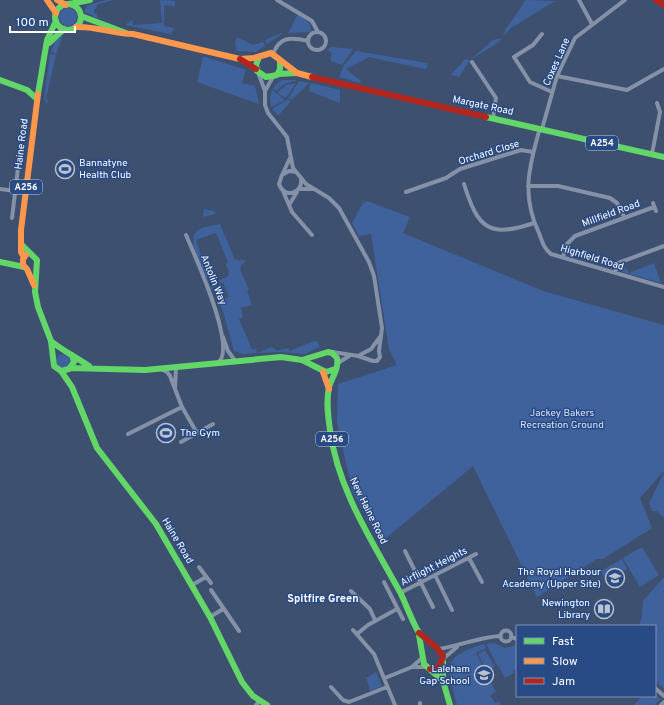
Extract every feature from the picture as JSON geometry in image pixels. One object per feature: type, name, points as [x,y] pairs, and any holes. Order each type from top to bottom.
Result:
[{"type":"main road","points":[[47,0],[56,13]]},
{"type":"main road","points":[[57,0],[67,5],[74,6],[80,14]]},
{"type":"main road","points":[[88,0],[80,14],[76,27],[70,30],[64,29],[56,21],[56,13],[60,7],[88,0]]},
{"type":"main road","points":[[656,0],[664,5]]},
{"type":"main road","name":"Margate Road","points":[[80,14],[126,32],[240,59],[259,57],[265,53],[273,54],[297,73]]},
{"type":"main road","name":"Haine Road","points":[[35,286],[25,268],[21,244],[21,230],[38,89],[46,46],[56,21]]},
{"type":"main road","name":"Margate Road","points":[[76,27],[91,26],[121,34],[126,32]]},
{"type":"main road","points":[[46,46],[52,38],[64,29]]},
{"type":"main road","points":[[258,71],[256,64],[259,57]]},
{"type":"main road","name":"Margate Road","points":[[240,59],[266,78],[275,75],[297,73],[664,157]]},
{"type":"main road","points":[[275,75],[281,66],[280,61]]},
{"type":"main road","points":[[0,80],[27,90],[37,99]]},
{"type":"main road","points":[[27,90],[38,89]]},
{"type":"main road","name":"Haine Road","points":[[21,244],[37,260],[35,266],[35,286],[38,307],[51,341],[54,366],[61,371],[72,386],[97,448],[156,524],[210,617],[242,682],[258,703],[267,705]]},
{"type":"main road","points":[[12,265],[31,255]]},
{"type":"main road","points":[[0,262],[31,269],[35,266]]},
{"type":"main road","name":"Haine Road","points":[[51,341],[63,351],[72,355],[74,362],[70,369],[72,386]]},
{"type":"main road","points":[[54,358],[57,353],[63,351]]},
{"type":"main road","points":[[61,371],[92,368],[119,371],[161,369],[280,357],[302,360],[322,371],[329,372],[336,366],[337,357],[332,352],[322,353],[302,360]]},
{"type":"main road","name":"New Haine Road","points":[[322,353],[317,361],[329,389],[332,442],[343,483],[359,518],[400,593],[419,633],[425,641],[437,648],[443,659]]},
{"type":"main road","points":[[72,355],[92,368]]},
{"type":"main road","name":"New Haine Road","points":[[329,389],[336,366]]},
{"type":"main road","name":"New Haine Road","points":[[419,633],[422,656],[428,668],[443,681]]},
{"type":"main road","points":[[422,656],[428,648],[437,648]]},
{"type":"main road","points":[[428,668],[440,666],[443,659]]},
{"type":"main road","points":[[443,659],[443,681],[450,705]]},
{"type":"street","points":[[277,0],[312,21],[318,32],[325,37],[326,42],[323,47],[314,49],[309,46],[308,41],[311,34],[318,32]]},
{"type":"street","points":[[579,0],[592,24]]},
{"type":"street","name":"Coxes Lane","points":[[541,129],[557,76],[574,38],[625,0]]},
{"type":"street","points":[[542,34],[533,45],[514,57],[530,82],[552,92]]},
{"type":"street","points":[[273,54],[278,44],[283,40],[294,39],[308,41]]},
{"type":"street","points":[[472,62],[474,70],[496,98],[493,118]]},
{"type":"street","points":[[557,76],[627,90],[664,69]]},
{"type":"street","points":[[258,71],[265,91],[266,108],[284,132],[289,142],[290,156],[296,173],[313,189],[329,198],[339,208],[369,262],[374,276],[382,328],[379,359],[373,362],[358,356],[349,356],[344,353],[332,352]]},
{"type":"street","points":[[265,91],[275,75]]},
{"type":"street","points":[[652,154],[660,112],[657,104]]},
{"type":"street","name":"Highfield Road","points":[[541,129],[533,152],[528,186],[528,203],[534,223],[548,251],[563,257],[664,287]]},
{"type":"street","name":"Orchard Close","points":[[406,192],[446,178],[460,169],[521,150],[533,152]]},
{"type":"street","points":[[290,156],[279,181],[292,212],[312,235]]},
{"type":"street","points":[[12,218],[18,168]]},
{"type":"street","points":[[283,174],[289,171],[296,173]]},
{"type":"street","points":[[289,205],[298,190],[301,178]]},
{"type":"street","points":[[464,184],[471,206],[477,216],[488,226],[499,231],[512,230],[534,223]]},
{"type":"street","points":[[528,186],[558,186],[610,198],[619,207],[624,217]]},
{"type":"street","points":[[0,189],[15,191]]},
{"type":"street","points":[[283,190],[290,193],[298,190],[313,189]]},
{"type":"street","name":"Millfield Road","points":[[563,257],[567,244],[575,236],[654,207]]},
{"type":"street","name":"Antolin Way","points":[[186,235],[217,311],[228,351],[236,362]]},
{"type":"street","points":[[615,273],[618,263],[664,246]]},
{"type":"street","name":"Antolin Way","points":[[217,364],[222,358],[222,332]]},
{"type":"street","points":[[369,360],[367,354],[380,337]]},
{"type":"street","points":[[358,356],[370,349],[379,351]]},
{"type":"street","points":[[336,366],[349,356]]},
{"type":"street","points":[[175,390],[176,368]]},
{"type":"street","points":[[161,369],[167,372],[182,407],[197,433]]},
{"type":"street","points":[[128,434],[182,407]]},
{"type":"street","points":[[181,442],[213,424]]},
{"type":"street","points":[[405,551],[434,607]]},
{"type":"street","name":"Airflight Heights","points":[[400,593],[476,554]]},
{"type":"street","points":[[469,558],[482,582]]},
{"type":"street","points":[[199,567],[210,583]]},
{"type":"street","points":[[435,575],[452,610]]},
{"type":"street","points":[[192,585],[206,577]]},
{"type":"street","points":[[384,582],[403,619]]},
{"type":"street","points":[[210,590],[238,631]]},
{"type":"street","points":[[351,591],[370,610],[375,620]]},
{"type":"street","points":[[210,617],[223,609]]},
{"type":"street","points":[[357,634],[375,620],[397,609]]},
{"type":"street","points":[[353,630],[374,654],[395,705]]},
{"type":"street","points":[[437,648],[457,646],[482,638],[500,636],[506,631],[510,632],[511,637]]},
{"type":"street","points":[[500,636],[504,641],[509,640],[511,637]]},
{"type":"street","points":[[511,637],[516,639]]},
{"type":"street","points":[[443,659],[457,646]]},
{"type":"street","points":[[385,678],[412,667],[422,656]]},
{"type":"street","points":[[412,667],[428,668]]},
{"type":"street","points":[[331,687],[342,700],[349,702],[387,687]]},
{"type":"street","points":[[656,689],[664,696]]},
{"type":"street","points":[[661,705],[664,702]]},
{"type":"green space","points":[[106,0],[113,0],[96,5],[97,8],[94,9],[94,13],[97,14],[97,17],[124,24],[95,17],[85,12],[88,5]]},
{"type":"green space","points":[[160,0],[175,1],[175,6],[164,5],[164,26],[174,28],[171,34],[125,25],[132,20],[133,25],[162,23]]},
{"type":"green space","points":[[526,0],[555,1],[511,28],[504,35],[505,30]]},
{"type":"green space","points":[[68,8],[74,11],[77,17],[74,23],[68,26],[62,23],[59,17],[62,11]]},
{"type":"green space","points":[[298,14],[310,24],[311,30],[309,32],[288,33]]},
{"type":"green space","points":[[283,33],[256,52],[237,51],[235,43],[237,37],[253,45],[263,42],[265,45],[267,43],[265,40]]},
{"type":"green space","points":[[63,36],[56,54],[51,52],[56,40]]},
{"type":"green space","points":[[502,38],[496,44],[470,60],[493,40]]},
{"type":"green space","points":[[331,47],[353,49],[342,65],[331,61],[330,59],[332,53],[327,50]]},
{"type":"green space","points":[[356,51],[427,63],[428,67],[425,69],[369,57],[346,69],[361,81],[360,83],[339,77],[343,67]]},
{"type":"green space","points":[[50,54],[56,55],[46,98],[48,101],[47,104],[44,99]]},
{"type":"green space","points":[[203,56],[246,70],[242,83],[255,86],[259,104],[197,82]]},
{"type":"green space","points":[[465,59],[470,60],[459,77],[451,75]]},
{"type":"green space","points":[[283,80],[297,80],[282,85],[276,91],[273,89],[277,83]]},
{"type":"green space","points":[[299,81],[309,83],[293,99],[288,99]]},
{"type":"green space","points":[[296,83],[286,98],[277,93],[286,85]]},
{"type":"green space","points":[[311,83],[340,90],[340,103],[309,91]]},
{"type":"green space","points":[[272,90],[285,100],[271,107],[270,98]]},
{"type":"green space","points":[[287,100],[291,101],[278,116],[272,109]]},
{"type":"green space","name":"Jackey Bakers Recreation Ground","points":[[367,201],[410,217],[403,233],[543,291],[664,325],[664,471],[640,498],[652,528],[603,559],[597,559],[537,597],[473,466],[380,543],[352,490],[337,422],[338,384],[397,365],[389,349],[371,234],[359,236],[352,223],[363,203]]},
{"type":"green space","points":[[204,209],[214,211],[215,214],[203,217]]},
{"type":"green space","points":[[220,224],[235,260],[238,259],[238,261],[244,259],[245,262],[241,265],[240,269],[249,290],[247,291],[252,305],[241,308],[243,317],[239,319],[252,350],[256,349],[257,353],[272,347],[277,351],[288,348],[290,351],[314,341],[318,342],[320,347],[305,354],[278,352],[243,354],[234,351],[224,315],[213,285],[212,290],[210,289],[212,284],[216,282],[216,285],[214,286],[220,300],[229,297],[223,282],[220,283],[219,281],[228,276],[229,272],[226,264],[228,262],[216,233],[198,239],[196,242],[210,276],[213,275],[214,278],[208,278],[196,255],[193,241],[198,230],[204,227]]},
{"type":"green space","points":[[654,263],[661,283],[623,272],[621,269],[624,265],[625,269],[627,269],[629,273]]},
{"type":"green space","points":[[63,354],[68,356],[70,361],[68,366],[63,368],[58,366],[56,361],[58,356]]},
{"type":"green space","points":[[664,473],[664,518],[657,511],[652,511],[649,503]]},
{"type":"green space","points":[[642,547],[659,575],[640,587],[623,558]]},
{"type":"green space","points":[[622,559],[627,569],[607,581],[601,571]]},
{"type":"green space","points":[[664,577],[664,689],[656,682],[656,625],[639,625],[642,616],[643,601]]},
{"type":"green space","points":[[494,643],[505,648],[516,645],[516,669],[513,671],[514,673],[505,678],[499,667],[504,664],[498,667],[486,644]]},
{"type":"green space","points":[[484,644],[486,648],[476,653],[496,692],[490,695],[495,703],[500,701],[500,705],[457,705],[449,672],[450,665],[460,654]]},
{"type":"green space","points":[[485,650],[495,667],[487,671],[478,654]]},
{"type":"green space","points":[[376,672],[382,686],[370,691],[366,677]]},
{"type":"green space","points":[[656,696],[660,699],[655,705],[634,705],[641,697]]},
{"type":"traffic: fast","points":[[69,4],[90,0]]},
{"type":"traffic: fast","points":[[68,4],[77,8],[81,17],[77,26],[68,30],[59,26],[55,17],[59,8],[68,4]]},
{"type":"traffic: fast","points":[[81,16],[126,33]]},
{"type":"traffic: fast","points":[[38,94],[47,40],[56,21]]},
{"type":"traffic: fast","points":[[49,43],[64,29]]},
{"type":"traffic: fast","points":[[259,57],[256,65],[257,71],[266,77],[277,75],[280,69],[280,61]]},
{"type":"traffic: fast","points":[[278,74],[297,73]]},
{"type":"traffic: fast","points":[[0,80],[27,90],[37,99]]},
{"type":"traffic: fast","points":[[486,117],[664,157]]},
{"type":"traffic: fast","points":[[21,244],[37,260],[35,292],[38,307],[51,341],[54,366],[61,371],[69,369],[74,362],[72,355]]},
{"type":"traffic: fast","points":[[0,262],[24,267]]},
{"type":"traffic: fast","points":[[51,341],[89,366]]},
{"type":"traffic: fast","points":[[302,360],[328,352],[332,353],[337,358],[336,369],[329,387],[328,398],[330,430],[334,452],[341,474],[358,515],[401,594],[419,633]]},
{"type":"traffic: fast","points":[[70,368],[145,370],[281,357],[302,360],[326,372],[335,369]]},
{"type":"traffic: fast","points":[[61,371],[72,387],[97,448],[156,524],[210,617],[242,682],[253,696],[267,705]]},
{"type":"traffic: fast","points":[[419,635],[424,664],[443,681]]},
{"type":"traffic: fast","points":[[443,662],[443,681],[450,705]]},
{"type":"traffic: slow","points":[[47,0],[56,13]]},
{"type":"traffic: slow","points":[[57,0],[66,5]]},
{"type":"traffic: slow","points":[[76,27],[133,34],[240,59],[254,58],[271,53],[297,73],[312,77]]},
{"type":"traffic: slow","points":[[24,257],[21,252],[21,230],[38,94]]},
{"type":"traffic: slow","points":[[26,255],[23,259],[23,265],[27,269],[34,285]]},
{"type":"traffic: slow","points":[[323,372],[329,389]]},
{"type":"traffic: jam","points":[[656,0],[664,5]]},
{"type":"traffic: jam","points":[[240,59],[256,69]]},
{"type":"traffic: jam","points":[[312,77],[486,117]]},
{"type":"traffic: jam","points":[[419,633],[437,648],[443,656],[440,666],[430,669]]},
{"type":"place","name":"Bannatyne Health Club","points":[[65,169]]},
{"type":"place","name":"The Gym","points":[[166,433]]},
{"type":"place","name":"The Royal Harbour Academy (Upper Site)","points":[[615,578]]},
{"type":"place","name":"Newington Library","points":[[604,609]]},
{"type":"place","name":"Laleham Gap School","points":[[484,675]]},
{"type":"district","name":"Spitfire Green","points":[[323,599]]}]
